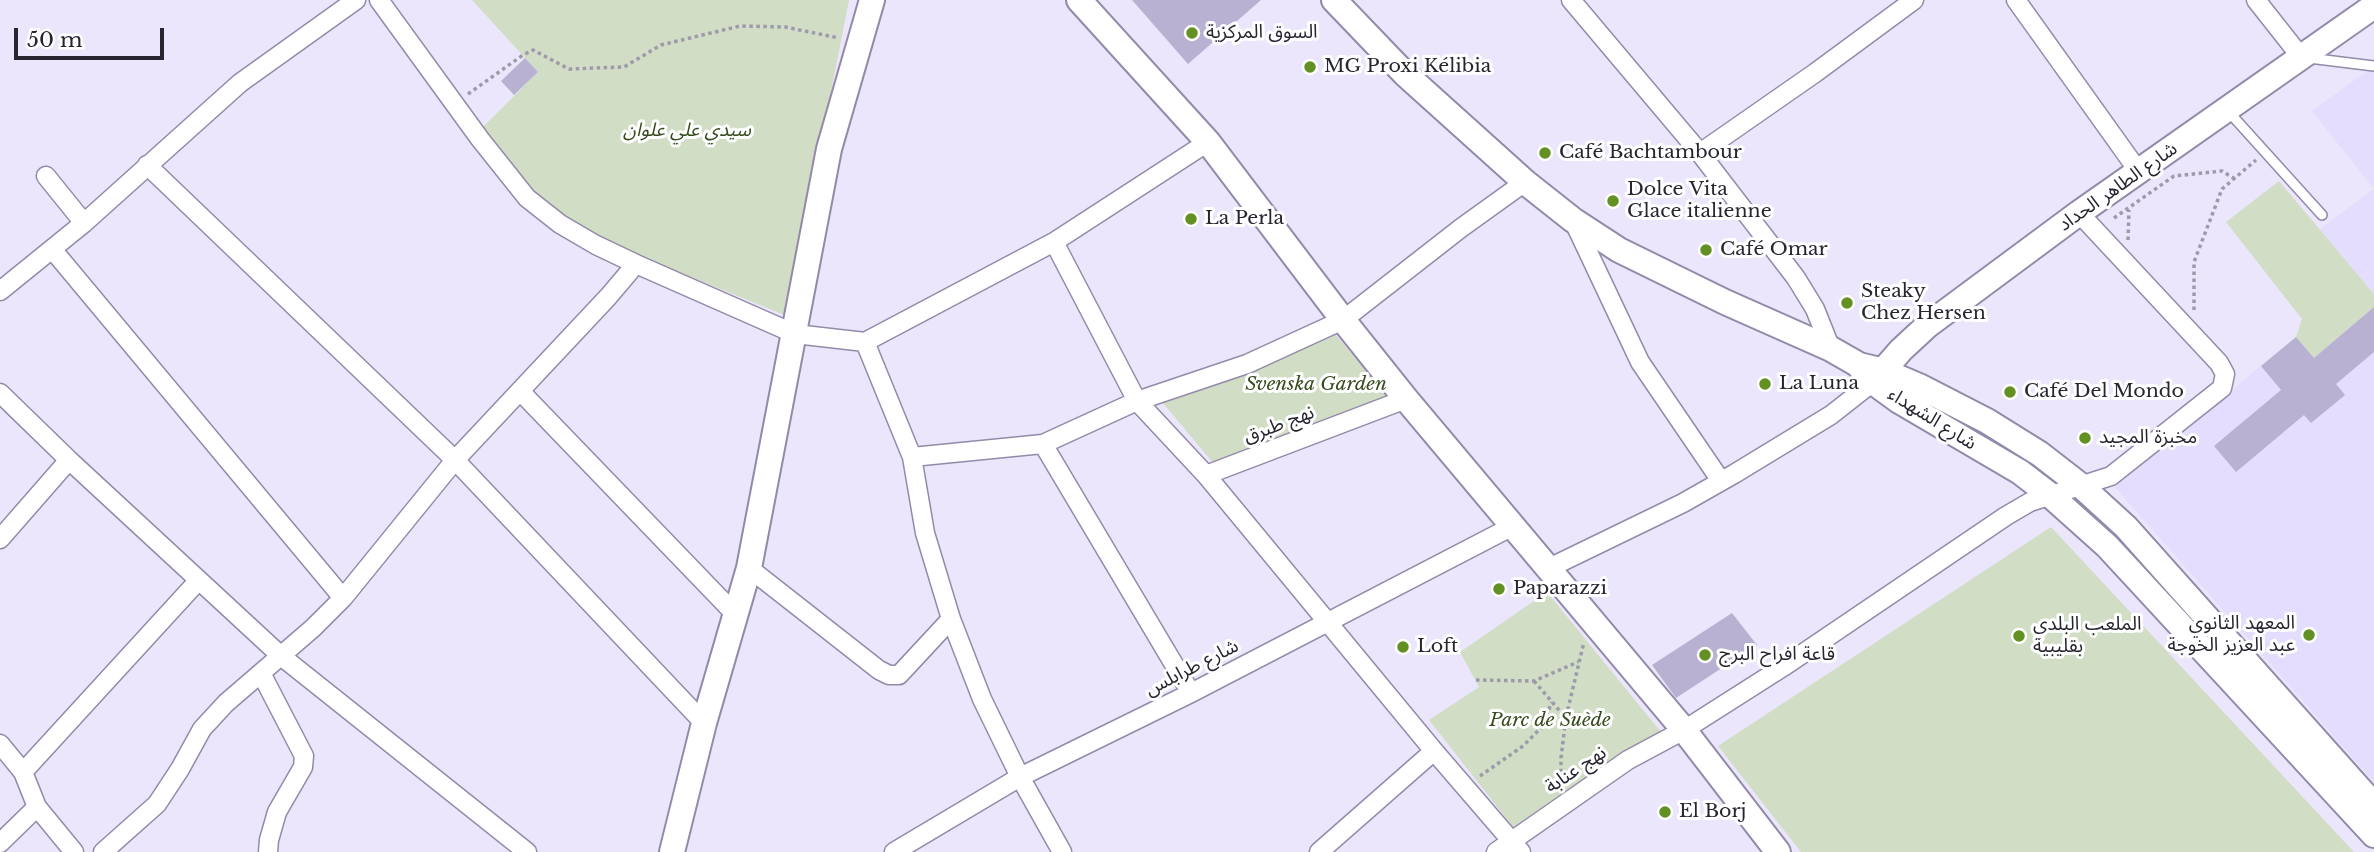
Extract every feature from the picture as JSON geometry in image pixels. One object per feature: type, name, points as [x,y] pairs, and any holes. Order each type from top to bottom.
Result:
[{"type":"street","points":[[0,291],[84,223],[240,83],[356,0]]},
{"type":"street","points":[[379,0],[454,104],[527,198],[560,224],[596,245],[796,334],[865,342],[1054,242],[1208,142]]},
{"type":"street","points":[[672,852],[704,723],[749,568],[830,149],[872,0]]},
{"type":"street","points":[[1079,0],[1208,142],[1406,399],[1546,569],[1684,730],[1777,852]]},
{"type":"street","points":[[1334,0],[1405,74],[1525,182],[1573,220],[1619,250],[1830,349],[1872,373],[1831,415],[1683,503],[1546,569]]},
{"type":"street","points":[[1572,0],[1700,153],[1796,278],[1815,309],[1830,349]]},
{"type":"street","points":[[1700,153],[1815,73],[1913,0]]},
{"type":"street","points":[[2016,0],[2139,172]]},
{"type":"street","points":[[2256,0],[2301,57]]},
{"type":"street","name":"شارع الطاهر الحداد","points":[[1872,373],[1928,325],[2087,221],[2139,172],[2374,6]]},
{"type":"street","points":[[147,165],[455,460],[704,723]]},
{"type":"street","points":[[46,176],[84,223]]},
{"type":"street","points":[[912,457],[1043,444],[1137,401],[1247,364],[1343,320],[1441,243],[1525,182]]},
{"type":"street","points":[[1573,220],[1640,362],[1721,481]]},
{"type":"street","points":[[2087,221],[2195,337]]},
{"type":"street","points":[[1054,242],[1137,401],[1206,475],[1516,847]]},
{"type":"street","points":[[52,249],[343,598]]},
{"type":"street","points":[[103,852],[157,804],[202,729],[226,703],[343,598],[455,460],[636,264]]},
{"type":"street","name":"نهج عنابة","points":[[1496,852],[1516,847],[1573,797],[1628,760],[1684,730],[1783,667],[2006,516],[2030,502],[2111,476],[2222,388],[2225,374],[2219,363],[2195,337]]},
{"type":"street","points":[[865,342],[912,457],[925,533],[951,618],[982,699],[1020,777],[1062,852]]},
{"type":"street","name":"شارع الشهداء","points":[[1872,373],[1986,421],[2040,454],[2080,485],[2126,527],[2374,805]]},
{"type":"street","name":"شارع الشهداء","points":[[1872,373],[1899,401],[2020,472],[2107,546],[2374,835]]},
{"type":"street","points":[[520,391],[735,614]]},
{"type":"street","points":[[0,393],[281,656],[527,852]]},
{"type":"street","name":"نهج طبرق","points":[[1206,475],[1406,399]]},
{"type":"street","points":[[1043,444],[1191,693]]},
{"type":"street","points":[[0,539],[69,460]]},
{"type":"street","name":"شارع طرابلس","points":[[894,852],[1020,777],[1191,693],[1513,526]]},
{"type":"street","points":[[749,568],[889,676],[899,676],[951,618]]},
{"type":"street","points":[[23,772],[198,581]]},
{"type":"street","points":[[261,673],[304,756],[303,767],[277,812],[268,852]]},
{"type":"street","points":[[0,744],[23,772],[37,807],[74,852]]},
{"type":"street","points":[[1319,852],[1434,751]]},
{"type":"street","points":[[0,843],[37,807]]},
{"type":"lane","points":[[2301,57],[2374,66]]},
{"type":"lane","points":[[2227,110],[2322,215]]},
{"type":"path","points":[[454,104],[533,50],[569,69],[624,67],[661,45],[740,26],[785,27],[840,38],[860,46]]},
{"type":"path","points":[[2195,337],[2194,262],[2222,189],[2266,152]]},
{"type":"path","points":[[2087,221],[2129,209],[2174,176],[2222,171],[2235,179]]},
{"type":"path","points":[[2122,259],[2130,236],[2129,209]]},
{"type":"path","points":[[1573,797],[1561,782],[1566,717],[1585,639],[1597,629]]},
{"type":"path","points":[[1476,680],[1534,681],[1578,662]]},
{"type":"path","points":[[1534,681],[1566,717]]},
{"type":"path","points":[[1464,787],[1523,746],[1541,728],[1552,702]]},
{"type":"shaded area","points":[[2374,66],[2374,189],[2312,111]]},
{"type":"shaded area","points":[[2374,189],[2374,294],[2320,229]]},
{"type":"shaded area","name":"المعهد الثانوي عبد العزيز الخوجة","points":[[2374,307],[2374,782],[2115,487],[2296,337],[2314,357]]},
{"type":"green space","name":"سيدي علي علوان","points":[[472,0],[849,0],[787,316],[570,228],[537,198],[480,130],[538,72]]},
{"type":"green space","points":[[2279,181],[2374,294],[2374,307],[2314,358],[2296,337],[2302,319],[2226,222]]},
{"type":"green space","name":"Svenska Garden","points":[[1330,328],[1393,403],[1223,475],[1163,403]]},
{"type":"green space","name":"الملعب البلدي بقليبية","points":[[2051,527],[2354,852],[1801,852],[1718,746]]},
{"type":"green space","name":"Parc de Suède","points":[[1547,592],[1665,737],[1521,837],[1429,720],[1479,687],[1460,652]]},
{"type":"building","name":"السوق المركزية","points":[[1132,0],[1261,0],[1188,64]]},
{"type":"building","points":[[525,58],[538,72],[514,95],[501,81]]},
{"type":"building","points":[[2374,307],[2374,352],[2336,384],[2345,395],[2311,423],[2304,415],[2236,472],[2214,446],[2281,390],[2261,366],[2296,337],[2314,358]]},
{"type":"building","name":"قاعة افراح البرج","points":[[1732,613],[1757,645],[1676,698],[1652,665]]},
{"type":"place","name":"السوق المركزية","points":[[1192,33]]},
{"type":"place","name":"MG Proxi Kélibia","points":[[1310,67]]},
{"type":"place","name":"Café Bachtambour","points":[[1545,153]]},
{"type":"place","name":"Dolce Vita Glace italienne","points":[[1613,201]]},
{"type":"place","name":"La Perla","points":[[1191,219]]},
{"type":"place","name":"Café Omar","points":[[1706,250]]},
{"type":"place","name":"Steaky Chez Hersen","points":[[1847,303]]},
{"type":"place","name":"La Luna","points":[[1765,384]]},
{"type":"place","name":"Café Del Mondo","points":[[2010,392]]},
{"type":"place","name":"مخبزة المجيد","points":[[2085,438]]},
{"type":"place","name":"Paparazzi","points":[[1499,589]]},
{"type":"place","name":"المعهد الثانوي عبد العزيز الخوجة","points":[[2309,635]]},
{"type":"place","name":"الملعب البلدي بقليبية","points":[[2019,636]]},
{"type":"place","name":"Loft","points":[[1403,647]]},
{"type":"place","name":"قاعة افراح البرج","points":[[1705,655]]},
{"type":"place","name":"El Borj","points":[[1665,812]]}]
